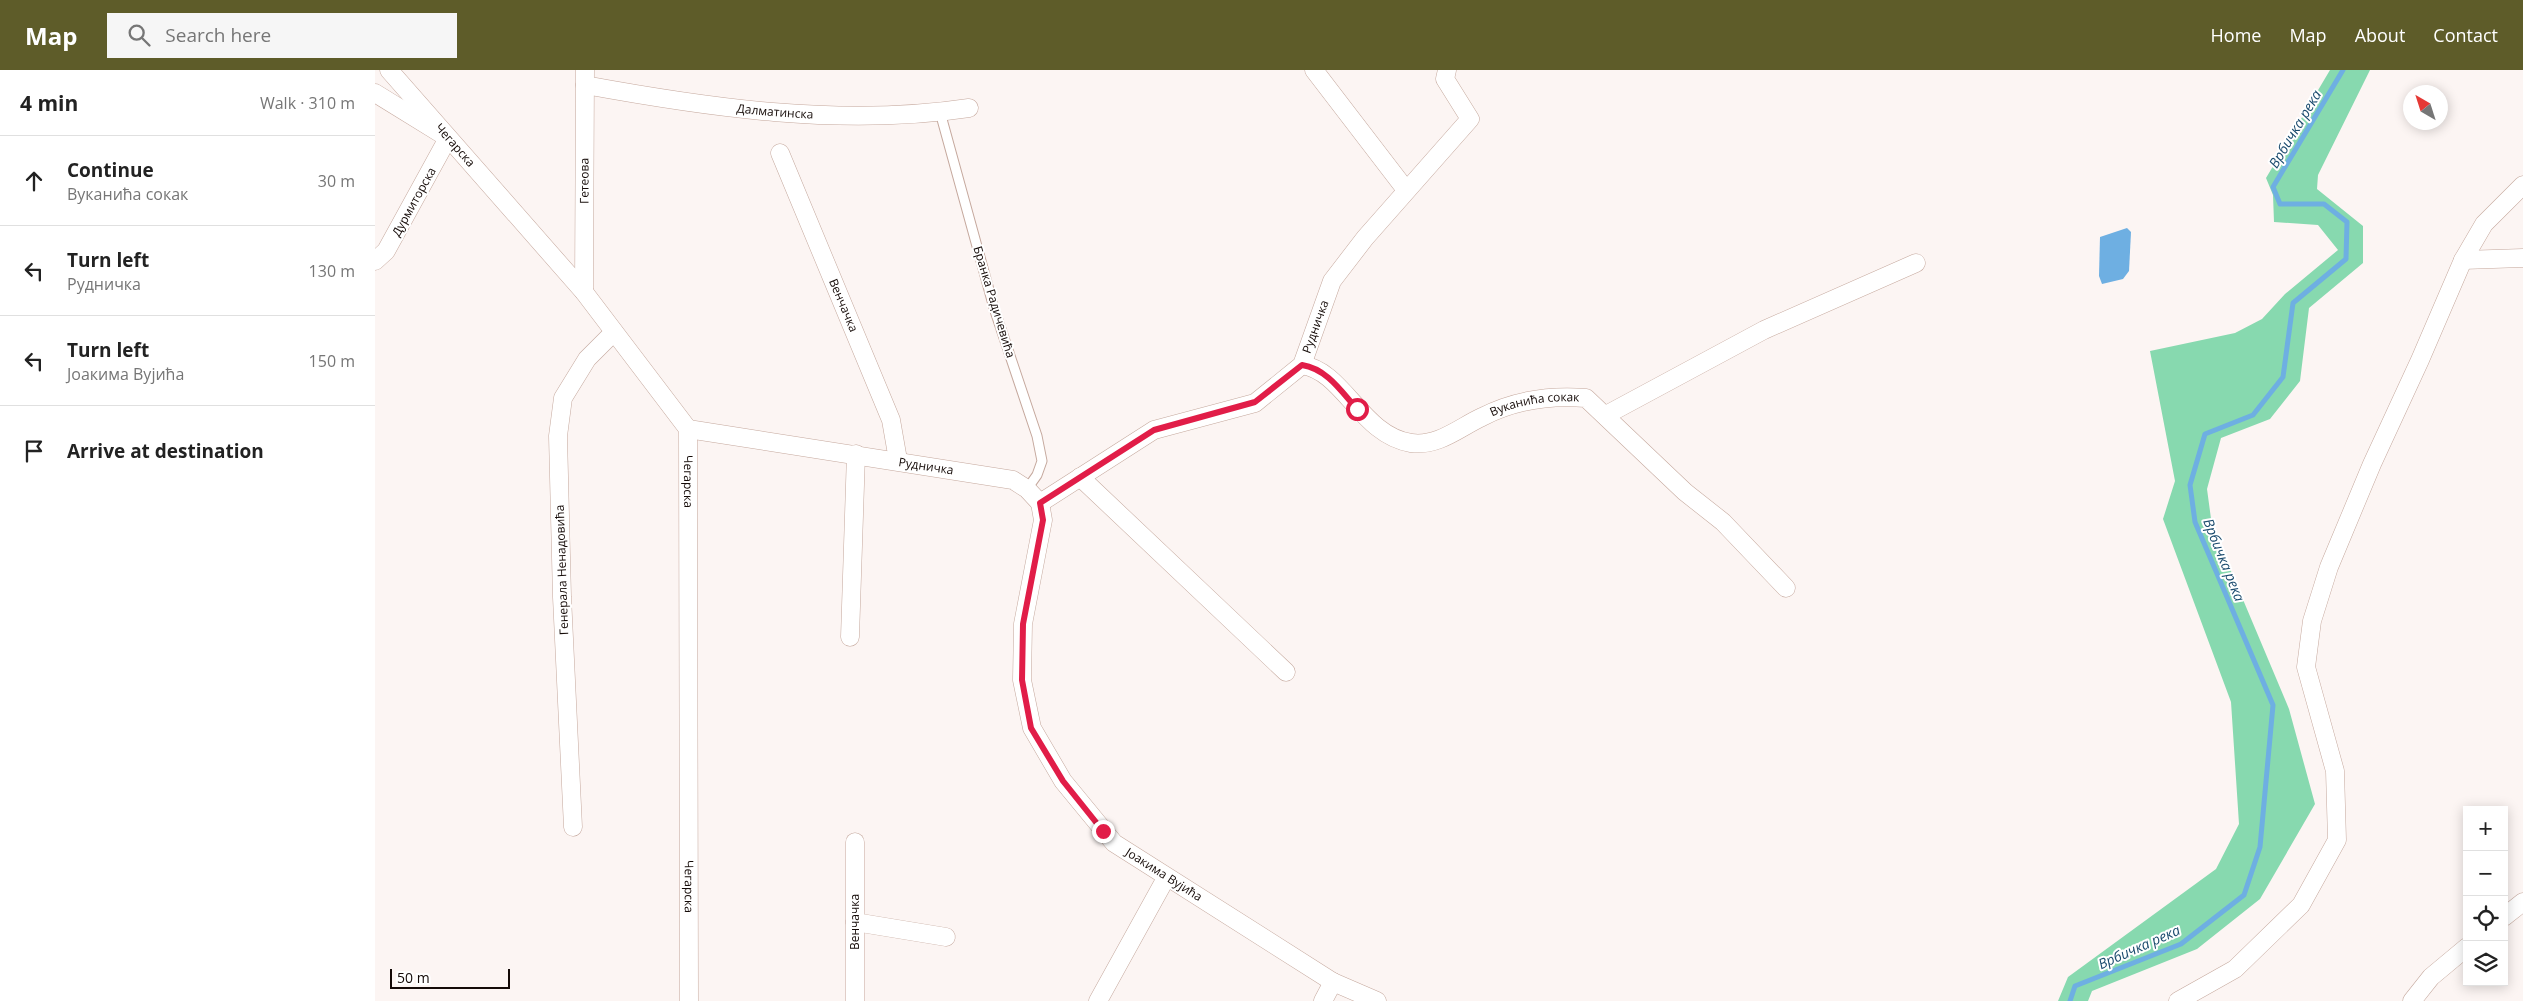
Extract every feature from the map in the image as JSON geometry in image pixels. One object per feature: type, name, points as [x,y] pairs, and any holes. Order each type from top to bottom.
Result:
[{"type":"street","name":"Чегарска","points":[[389,70],[584,292],[688,429],[689,1001]]},
{"type":"street","points":[[1314,70],[1406,190]]},
{"type":"street","name":"Рудничка","points":[[688,429],[898,460],[1013,480],[1027,489],[1040,503],[1154,430],[1255,402],[1302,365],[1332,281],[1365,238],[1469,119],[1445,79],[1447,70]]},
{"type":"street","name":"Далматинска","points":[[585,78],[688,102],[784,112],[884,116],[969,108]]},
{"type":"street","name":"Гетеова","points":[[584,292],[585,78]]},
{"type":"street","points":[[375,93],[449,138]]},
{"type":"street","name":"Дурмиторска","points":[[375,262],[386,251],[449,138]]},
{"type":"street","name":"Венчачка","points":[[780,153],[891,420],[898,460]]},
{"type":"street","points":[[2178,1001],[2235,969],[2301,905],[2337,840],[2335,771],[2306,667],[2312,621],[2329,567],[2463,260],[2484,224],[2523,185]]},
{"type":"street","points":[[2463,260],[2523,258]]},
{"type":"street","points":[[1606,415],[1764,330],[1822,302],[1916,263]]},
{"type":"street","name":"Генерала Ненадовића","points":[[573,827],[562,597],[558,436],[563,398],[587,359],[614,332]]},
{"type":"street","name":"Вуканића сокак","points":[[1302,365],[1315,367],[1326,375],[1366,419],[1381,430],[1411,443],[1423,443],[1452,435],[1481,417],[1525,400],[1540,398],[1586,398],[1685,492],[1723,522],[1785,588]]},
{"type":"street","points":[[850,637],[856,454]]},
{"type":"street","points":[[1081,477],[1286,672]]},
{"type":"street","name":"Јоакима Вујића","points":[[1040,503],[1043,520],[1023,624],[1022,680],[1031,728],[1063,781],[1114,844],[1333,982],[1377,1001]]},
{"type":"street","name":"Венчачка","points":[[855,842],[855,1001]]},
{"type":"street","points":[[1098,1001],[1166,878]]},
{"type":"street","points":[[2508,914],[2523,902]]},
{"type":"street","points":[[855,922],[946,937]]},
{"type":"street","points":[[2412,1001],[2431,977],[2463,950]]},
{"type":"street","points":[[1323,1001],[1333,982]]},
{"type":"lane","name":"Бранка Радичевића","points":[[940,112],[994,308],[1037,436],[1041,461],[1037,475],[1027,489]]},
{"type":"green space","points":[[2330,70],[2370,70],[2318,175],[2317,189],[2363,226],[2363,263],[2309,308],[2300,381],[2270,419],[2221,438],[2207,489],[2212,526],[2289,709],[2315,804],[2260,899],[2197,949],[2092,991],[2088,1001],[2058,1001],[2068,977],[2216,869],[2239,824],[2231,702],[2163,519],[2175,481],[2150,351],[2235,333],[2262,319],[2285,294],[2338,250],[2318,225],[2274,222],[2273,195],[2266,178]]},
{"type":"water","points":[[2127,228],[2131,232],[2129,271],[2123,279],[2102,284],[2099,276],[2100,237]]},
{"type":"waterway","name":"Врбичка река","points":[[2070,1001],[2075,986],[2181,944],[2244,895],[2260,847],[2273,705],[2195,522],[2190,485],[2205,434],[2253,415],[2283,377],[2293,303],[2346,259],[2347,222],[2324,204],[2280,204],[2273,187],[2343,70]]},
{"type":"route","points":[[1103,831],[1063,781],[1031,728],[1022,680],[1023,624],[1043,520],[1040,503],[1154,430],[1255,402],[1302,365],[1315,367],[1326,375],[1357,409]]}]
